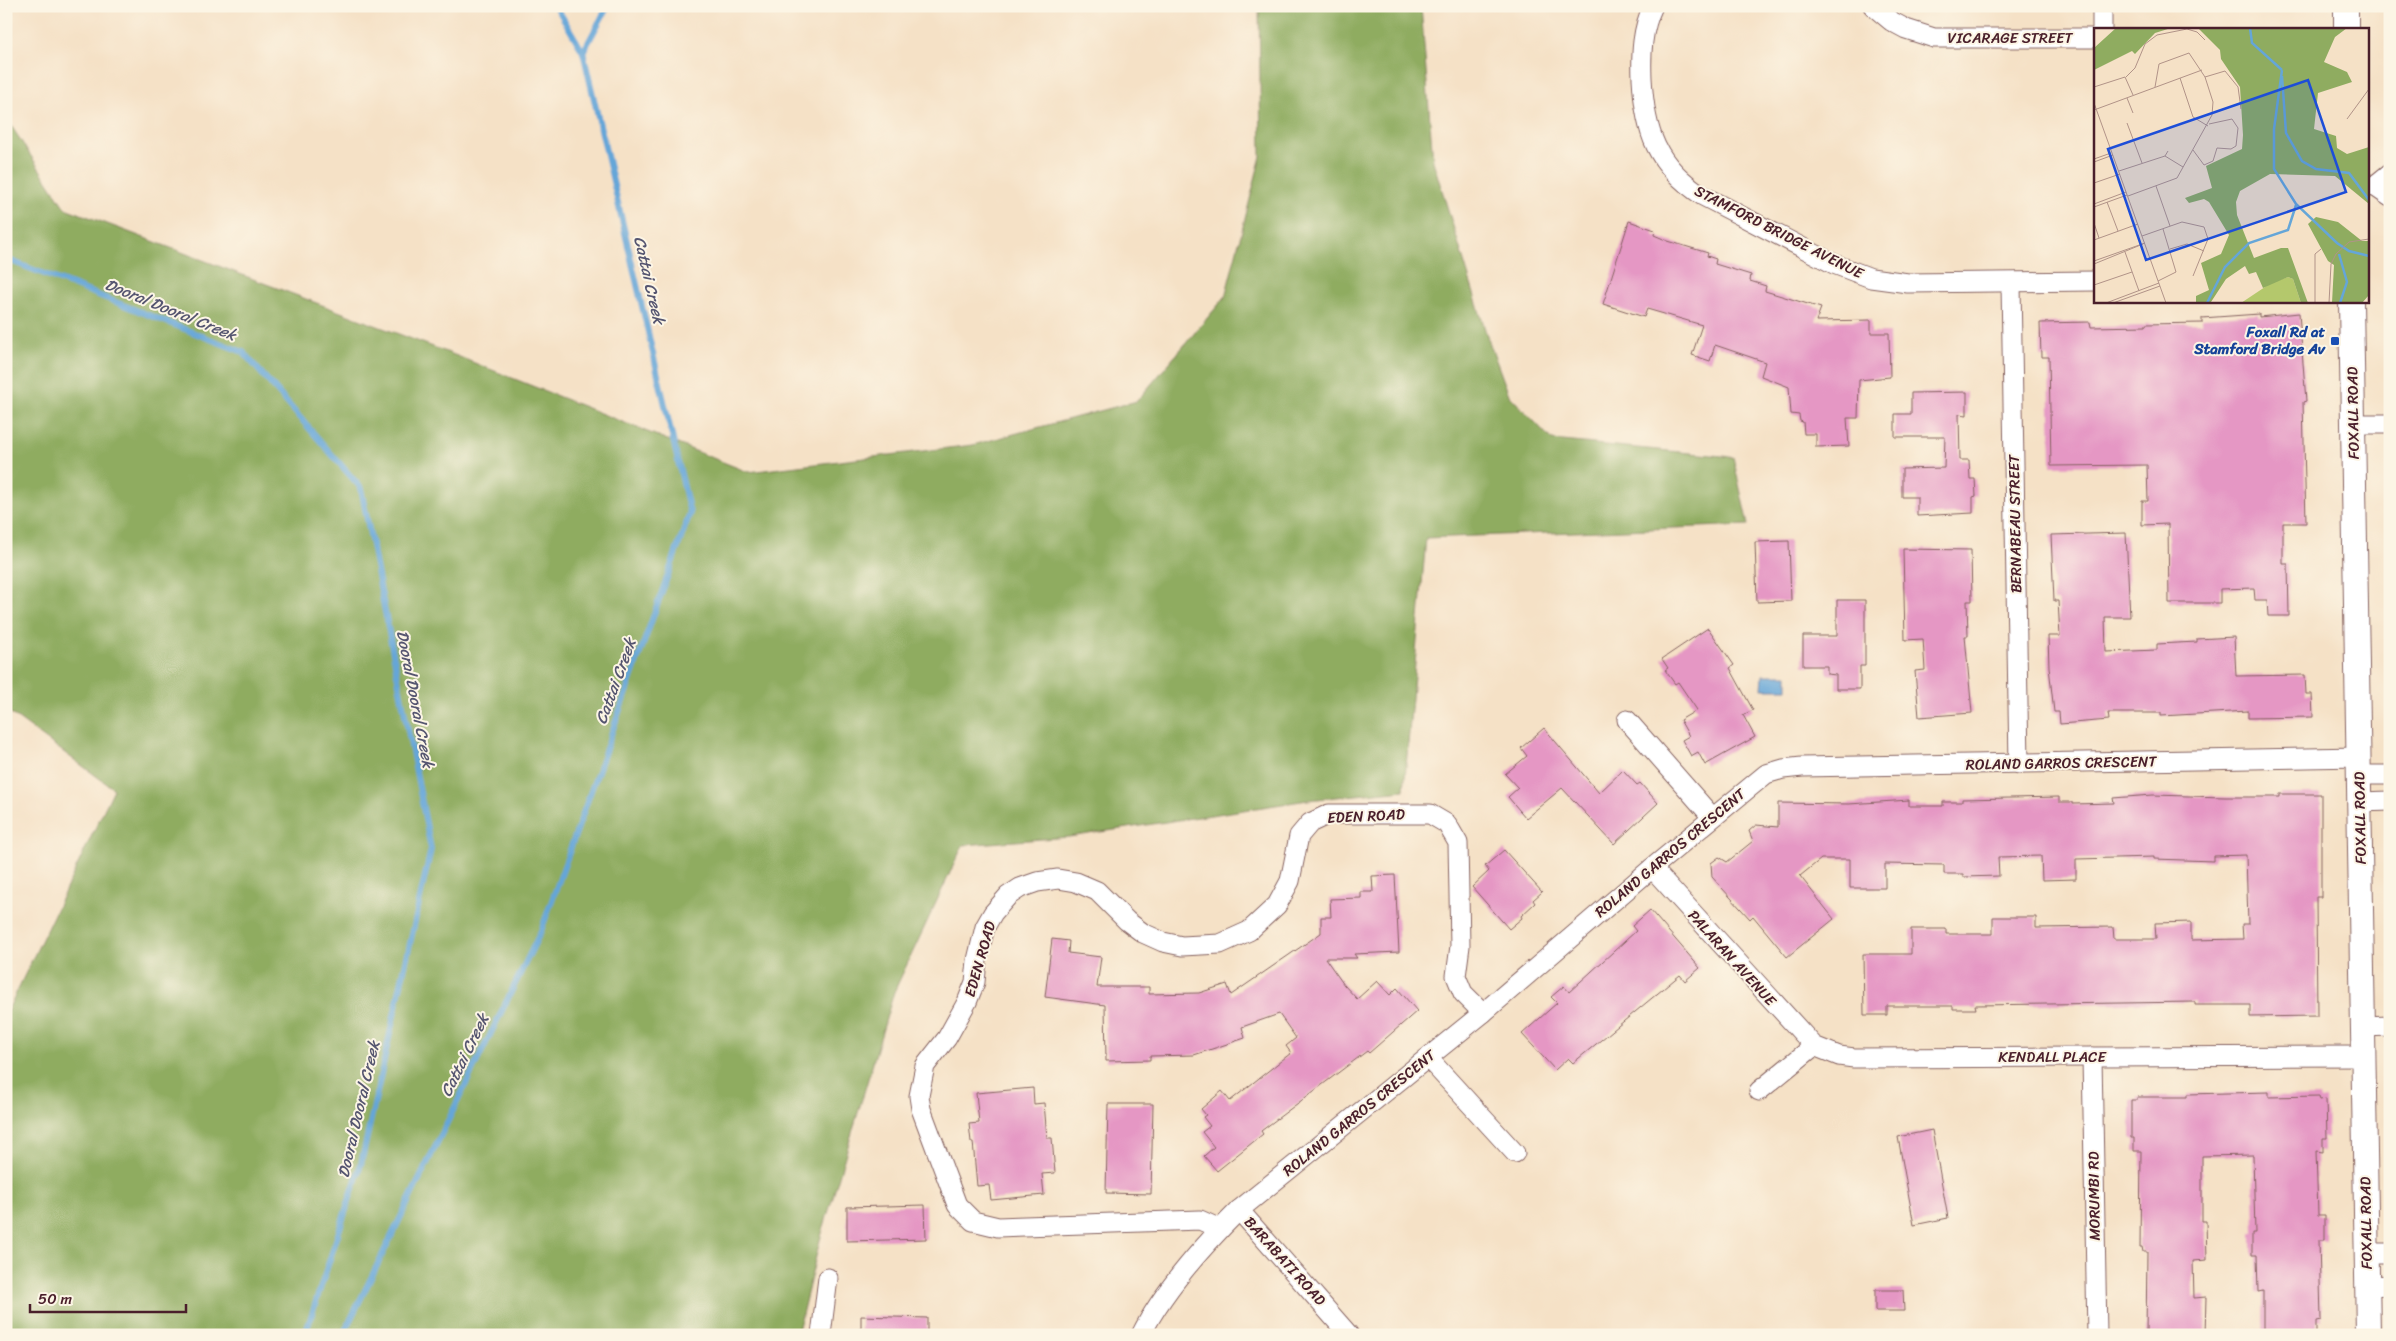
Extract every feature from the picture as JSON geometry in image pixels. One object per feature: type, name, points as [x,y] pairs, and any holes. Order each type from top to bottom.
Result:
[{"type":"street","name":"STAMFORD BRIDGE AVENUE","points":[[1653,6],[1644,28],[1642,47],[1644,110],[1649,131],[1658,151],[1669,168],[1684,184],[1703,196],[1834,264],[1871,278],[1908,282],[2011,284],[2094,281]]},
{"type":"street","name":"VICARAGE STREET","points":[[1873,6],[1891,21],[1906,29],[1934,38],[1951,40],[2094,38]]},
{"type":"street","points":[[2102,6],[2102,28]]},
{"type":"street","points":[[2346,6],[2346,28]]},
{"type":"street","points":[[2390,173],[2371,186],[2390,197]]},
{"type":"street","name":"BERNABEAU STREET","points":[[2011,284],[2019,764]]},
{"type":"street","name":"FOXALL ROAD","points":[[2351,302],[2366,1254],[2378,1286],[2368,1335]]},
{"type":"street","points":[[2354,424],[2390,424]]},
{"type":"street","points":[[1628,720],[1712,818]]},
{"type":"street","name":"ROLAND GARROS CRESCENT","points":[[1141,1335],[1153,1311],[1220,1230],[1239,1210],[1483,1013],[1652,868],[1761,778],[1783,769],[2019,764],[2359,766],[2390,775]]},
{"type":"street","points":[[2360,802],[2390,801]]},
{"type":"street","name":"EDEN ROAD","points":[[1220,1230],[1200,1220],[998,1227],[973,1221],[957,1205],[921,1109],[920,1080],[925,1066],[947,1038],[967,1002],[975,982],[977,960],[985,927],[993,912],[1008,896],[1020,888],[1037,882],[1058,880],[1076,882],[1097,892],[1127,921],[1143,933],[1163,942],[1182,946],[1220,944],[1249,931],[1277,905],[1290,881],[1299,836],[1310,823],[1329,814],[1430,814],[1447,824],[1458,843],[1460,946],[1456,976],[1463,993],[1483,1013]]},
{"type":"street","name":"PALARAN AVENUE","points":[[1652,868],[1814,1046]]},
{"type":"street","points":[[2363,1027],[2390,1026]]},
{"type":"street","points":[[1759,1090],[1814,1046]]},
{"type":"street","name":"KENDALL PLACE","points":[[1814,1046],[1839,1056],[1854,1058],[2364,1056]]},
{"type":"street","name":"MORUMBI RD","points":[[2092,1057],[2097,1335]]},
{"type":"street","points":[[1428,1058],[1516,1153]]},
{"type":"street","name":"BARABATI ROAD","points":[[1239,1210],[1349,1335]]},
{"type":"street","points":[[2366,1254],[2390,1253]]},
{"type":"street","points":[[821,1335],[828,1278]]},
{"type":"green space","points":[[1259,6],[1421,6],[1433,161],[1487,336],[1509,395],[1552,440],[1733,457],[1748,525],[1426,538],[1404,790],[1308,800],[1069,837],[963,845],[894,992],[820,1240],[797,1335],[6,1335],[6,1014],[114,789],[6,710],[6,118],[65,208],[457,356],[748,472],[973,445],[1137,401],[1225,297],[1261,156]]},
{"type":"water","points":[[1763,675],[1788,675],[1788,689],[1762,689]]},
{"type":"building","points":[[1629,221],[1655,230],[1654,235],[1668,241],[1708,253],[1707,256],[1716,259],[1715,264],[1751,275],[1750,281],[1766,286],[1765,291],[1821,308],[1816,321],[1871,320],[1871,333],[1889,333],[1890,377],[1859,380],[1858,418],[1847,418],[1849,446],[1816,447],[1816,434],[1804,434],[1803,422],[1800,421],[1799,415],[1791,414],[1789,387],[1761,376],[1765,362],[1715,345],[1710,361],[1692,355],[1702,325],[1647,309],[1644,317],[1603,304]]},
{"type":"building","points":[[2299,313],[2306,401],[2303,402],[2306,523],[2283,523],[2283,564],[2288,564],[2289,616],[2268,616],[2267,600],[2255,600],[2254,588],[2220,589],[2220,603],[2169,603],[2168,524],[2142,525],[2142,501],[2148,501],[2147,465],[2051,466],[2049,357],[2041,357],[2040,323],[2090,322],[2091,327],[2146,326],[2146,324],[2202,323],[2202,318],[2259,314],[2259,317]]},
{"type":"building","points":[[1967,392],[1967,415],[1959,414],[1960,460],[1969,460],[1970,479],[1975,479],[1976,496],[1973,497],[1973,513],[1917,516],[1917,497],[1902,497],[1902,469],[1944,468],[1945,437],[1895,437],[1895,414],[1911,414],[1911,393]]},
{"type":"building","points":[[2126,533],[2130,617],[2105,617],[2106,652],[2157,650],[2157,644],[2197,642],[2197,639],[2234,637],[2236,676],[2305,675],[2306,694],[2312,694],[2313,717],[2248,718],[2248,711],[2161,716],[2161,713],[2108,713],[2109,720],[2060,724],[2059,712],[2054,712],[2049,667],[2048,636],[2060,636],[2058,601],[2054,601],[2051,535]]},
{"type":"building","points":[[1789,541],[1791,601],[1757,602],[1755,542]]},
{"type":"building","points":[[1903,549],[1971,550],[1972,601],[1967,601],[1968,636],[1965,636],[1972,713],[1919,717],[1915,671],[1925,670],[1923,639],[1905,640]]},
{"type":"building","points":[[1837,600],[1865,600],[1865,666],[1860,666],[1860,689],[1836,689],[1836,675],[1827,674],[1827,666],[1803,666],[1803,636],[1837,636]]},
{"type":"building","points":[[1708,628],[1734,665],[1730,668],[1753,710],[1743,715],[1755,737],[1705,765],[1698,752],[1691,756],[1682,740],[1689,736],[1680,720],[1697,710],[1678,682],[1675,684],[1665,670],[1668,668],[1662,659]]},
{"type":"building","points":[[1544,728],[1599,793],[1623,770],[1637,785],[1640,783],[1658,803],[1614,844],[1562,788],[1526,818],[1508,797],[1518,788],[1505,774],[1527,756],[1521,748]]},
{"type":"building","points":[[2280,794],[2321,794],[2321,897],[2316,897],[2317,1016],[2250,1017],[2250,1005],[2195,1005],[2195,1002],[1975,1005],[1976,1009],[1953,1009],[1953,1006],[1887,1006],[1887,1015],[1864,1015],[1863,954],[1911,954],[1911,929],[1946,929],[1946,934],[1993,934],[1993,917],[2036,917],[2036,928],[2113,927],[2114,939],[2156,939],[2155,923],[2191,922],[2191,940],[2243,939],[2242,924],[2248,924],[2246,855],[2214,856],[2214,861],[2154,859],[2154,857],[2076,859],[2076,879],[2042,880],[2041,856],[1998,857],[1999,876],[1963,877],[1963,874],[1944,874],[1944,865],[1885,864],[1885,888],[1850,888],[1850,859],[1821,859],[1800,876],[1834,919],[1787,957],[1753,916],[1750,919],[1712,877],[1711,863],[1719,857],[1727,862],[1753,841],[1749,831],[1756,825],[1778,827],[1778,803],[1849,804],[1909,800],[1909,806],[1943,806],[1943,802],[1962,802],[1962,799],[2059,797],[2059,802],[2073,802],[2073,804],[2114,803],[2113,798],[2153,795],[2280,797]]},
{"type":"building","points":[[1504,850],[1542,892],[1533,900],[1535,903],[1521,916],[1522,918],[1509,929],[1472,887],[1489,871],[1485,866]]},
{"type":"building","points":[[1395,875],[1399,952],[1354,954],[1357,958],[1325,958],[1344,985],[1357,999],[1377,981],[1390,995],[1397,988],[1417,1011],[1369,1053],[1367,1051],[1261,1131],[1263,1134],[1217,1171],[1204,1156],[1214,1147],[1202,1132],[1210,1126],[1203,1117],[1206,1115],[1201,1109],[1222,1091],[1230,1101],[1291,1053],[1286,1046],[1296,1038],[1279,1014],[1242,1027],[1245,1038],[1194,1055],[1150,1056],[1150,1060],[1106,1061],[1105,1005],[1045,997],[1052,939],[1069,941],[1068,953],[1101,957],[1097,987],[1149,987],[1149,994],[1199,993],[1227,984],[1231,995],[1321,933],[1321,917],[1331,917],[1330,899],[1361,898],[1361,892],[1373,892],[1372,876]]},
{"type":"building","points":[[1650,910],[1700,968],[1685,981],[1680,975],[1573,1063],[1568,1058],[1555,1070],[1522,1034],[1557,1003],[1551,997],[1564,986],[1569,992],[1636,931],[1632,926]]},
{"type":"building","points":[[1033,1088],[1034,1104],[1044,1103],[1047,1138],[1052,1138],[1055,1173],[1042,1174],[1044,1195],[991,1200],[989,1185],[977,1186],[973,1142],[971,1142],[969,1124],[979,1123],[976,1093]]},
{"type":"building","points":[[2269,1092],[2269,1097],[2319,1096],[2320,1100],[2326,1099],[2327,1138],[2323,1138],[2323,1152],[2316,1151],[2318,1215],[2325,1215],[2325,1240],[2319,1240],[2321,1320],[2316,1321],[2316,1335],[2296,1335],[2296,1332],[2263,1332],[2263,1291],[2258,1292],[2257,1255],[2252,1255],[2252,1233],[2255,1233],[2253,1155],[2202,1156],[2202,1221],[2206,1221],[2207,1260],[2193,1261],[2194,1298],[2206,1297],[2205,1335],[2146,1335],[2147,1252],[2143,1252],[2142,1247],[2140,1247],[2141,1151],[2134,1151],[2134,1138],[2131,1138],[2131,1100],[2138,1100],[2137,1097],[2187,1097],[2187,1094]]},
{"type":"building","points":[[1108,1104],[1153,1104],[1151,1194],[1106,1193]]},
{"type":"building","points":[[1932,1130],[1948,1218],[1914,1225],[1898,1137]]},
{"type":"building","points":[[925,1205],[926,1239],[847,1241],[847,1207]]},
{"type":"building","points":[[1875,1290],[1903,1290],[1904,1311],[1875,1311]]},
{"type":"building","points":[[861,1316],[927,1318],[927,1335],[861,1335]]},
{"type":"waterway","name":"Cattai Creek","points":[[343,1335],[541,931],[690,513],[583,52],[556,6]]},
{"type":"waterway","points":[[583,52],[608,6]]},
{"type":"waterway","name":"Dooral Dooral Creek","points":[[6,259],[243,352],[361,488],[431,849],[361,1164],[305,1335]]},
{"type":"place","name":"Foxall Rd at Stamford Bridge Av","points":[[2335,341]]}]
